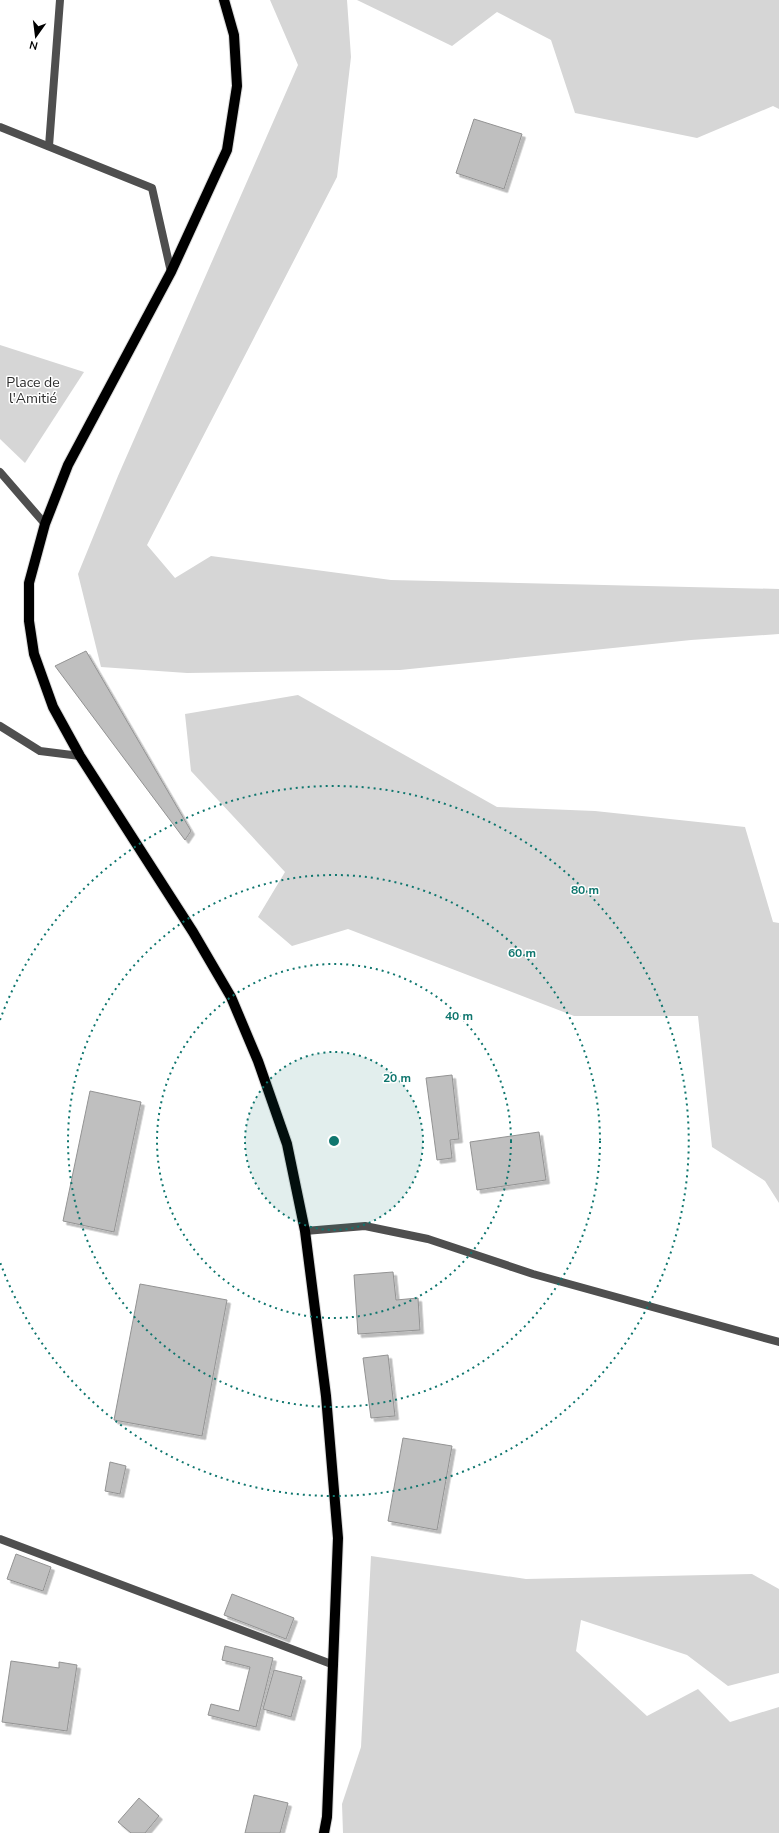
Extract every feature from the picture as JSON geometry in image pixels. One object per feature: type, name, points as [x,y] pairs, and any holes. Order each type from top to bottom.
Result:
[{"type":"main road","points":[[224,0],[234,35],[237,86],[227,150],[172,272],[68,465],[45,524],[29,583],[29,621],[34,654],[53,706],[80,756],[193,932],[231,997],[258,1061],[287,1144],[305,1231],[326,1396],[338,1538],[327,1817],[324,1833]]},
{"type":"street","points":[[48,146],[60,0]]},
{"type":"street","points":[[0,128],[152,188],[172,272]]},
{"type":"street","points":[[0,472],[45,524]]},
{"type":"street","points":[[0,726],[40,751],[80,756]]},
{"type":"street","points":[[305,1231],[366,1226],[428,1239],[533,1274],[779,1342]]},
{"type":"street","points":[[0,1539],[334,1665]]},
{"type":"green space","points":[[270,0],[347,0],[351,57],[337,177],[147,545],[175,578],[211,556],[391,580],[779,589],[779,634],[691,640],[400,670],[187,673],[101,667],[78,574],[118,476],[298,65]]},
{"type":"green space","points":[[357,0],[779,0],[779,109],[773,106],[697,138],[575,113],[551,40],[497,12],[452,46]]},
{"type":"green space","name":"Place de l'Amitié","points":[[0,345],[84,372],[25,463],[0,439]]},
{"type":"green space","points":[[298,695],[497,807],[595,811],[745,827],[773,922],[779,923],[779,1203],[765,1181],[712,1147],[698,1016],[574,1016],[348,929],[292,946],[258,917],[285,872],[191,771],[185,714]]},
{"type":"green space","points":[[371,1556],[526,1579],[752,1574],[779,1589],[779,1673],[728,1686],[687,1655],[581,1620],[576,1651],[647,1716],[698,1689],[730,1722],[779,1707],[779,1833],[343,1833],[342,1804],[361,1747]]},
{"type":"building","points":[[474,119],[522,134],[504,189],[456,173]]},
{"type":"building","points":[[86,651],[191,831],[185,840],[55,666]]},
{"type":"building","points":[[452,1075],[459,1139],[450,1140],[452,1158],[437,1160],[426,1078]]},
{"type":"building","points":[[90,1091],[141,1102],[114,1232],[63,1221]]},
{"type":"building","points":[[539,1132],[546,1180],[477,1190],[470,1142]]},
{"type":"building","points":[[393,1272],[396,1300],[418,1298],[420,1330],[358,1334],[354,1275]]},
{"type":"building","points":[[140,1284],[227,1300],[202,1436],[114,1420]]},
{"type":"building","points":[[388,1355],[395,1416],[371,1418],[363,1358]]},
{"type":"building","points":[[403,1438],[452,1446],[437,1530],[388,1521]]},
{"type":"building","points":[[110,1462],[126,1466],[120,1494],[105,1491]]},
{"type":"building","points":[[16,1554],[51,1567],[43,1591],[7,1579]]},
{"type":"building","points":[[232,1594],[294,1618],[286,1639],[224,1615]]},
{"type":"building","points":[[225,1646],[273,1658],[256,1727],[208,1715],[211,1704],[239,1711],[250,1667],[222,1660]]},
{"type":"building","points":[[11,1661],[59,1668],[59,1662],[77,1665],[67,1731],[2,1722]]},
{"type":"building","points":[[274,1670],[302,1677],[291,1717],[263,1709]]},
{"type":"building","points":[[254,1795],[288,1803],[280,1833],[245,1833]]},
{"type":"building","points":[[139,1798],[159,1816],[145,1833],[131,1833],[118,1822]]}]
